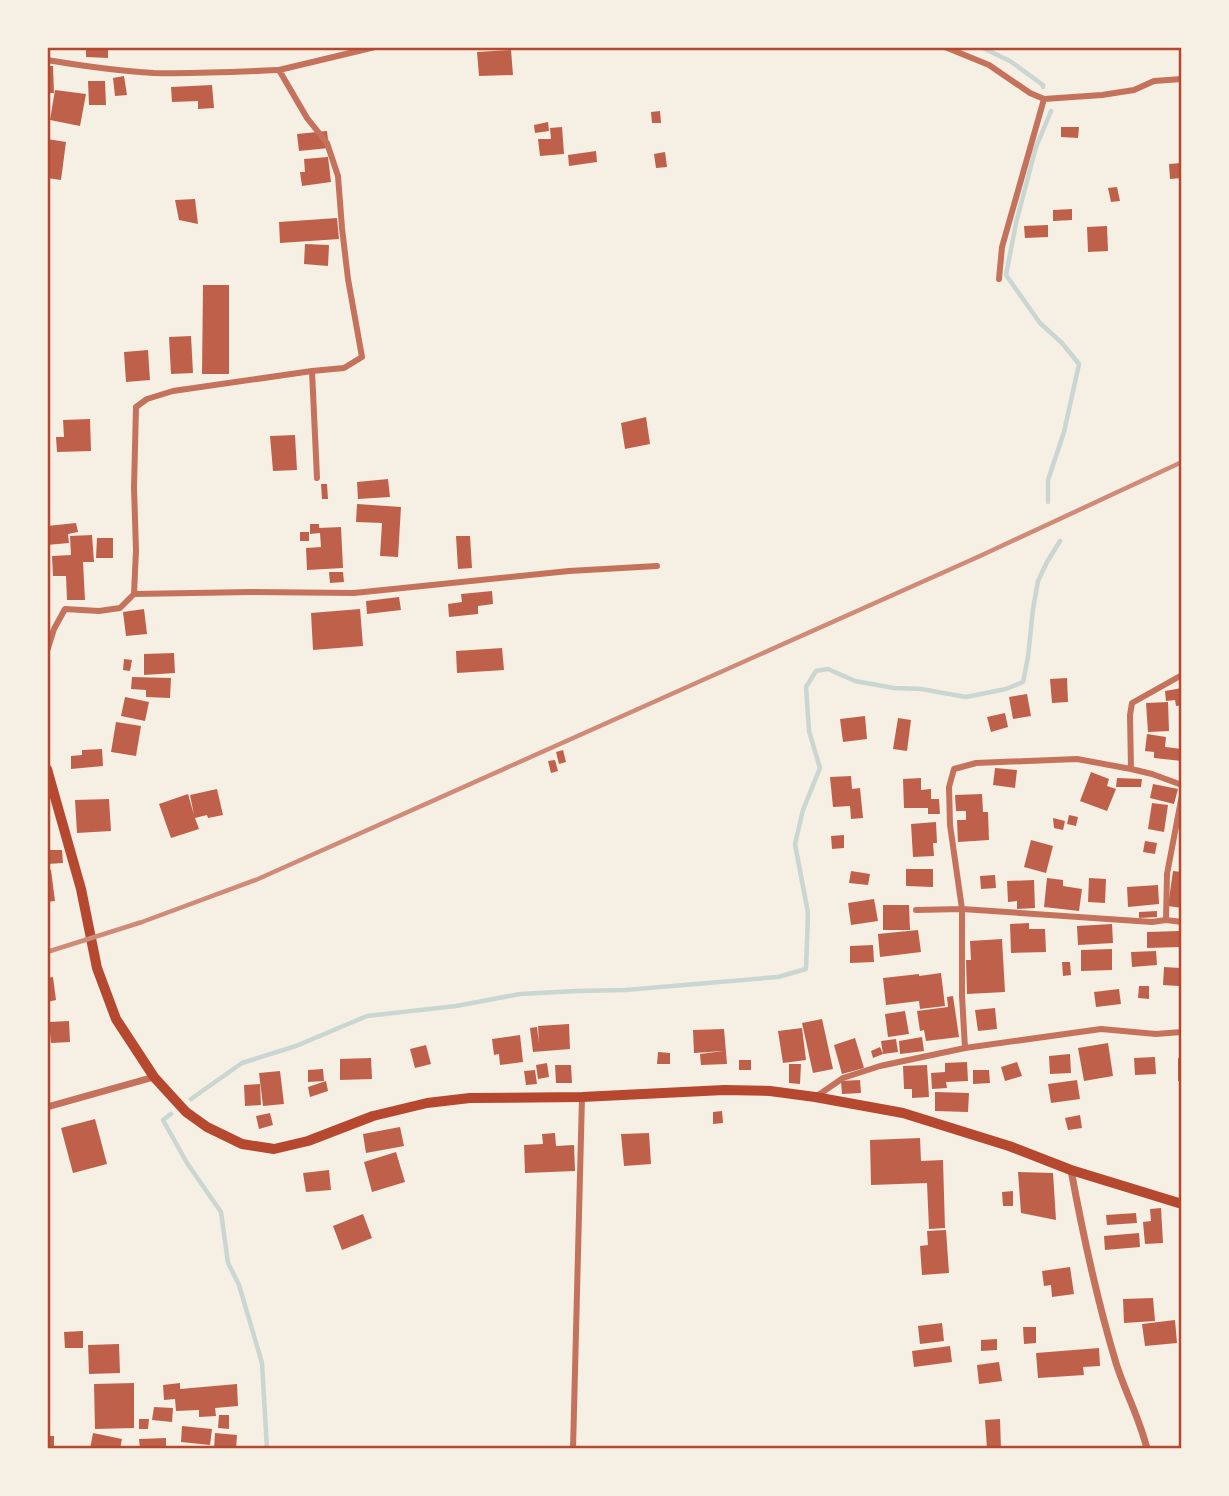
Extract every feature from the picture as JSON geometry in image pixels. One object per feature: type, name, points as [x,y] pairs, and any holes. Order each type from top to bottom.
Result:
[{"type":"main road","points":[[47,769],[81,889],[97,968],[116,1019],[153,1077],[186,1112],[207,1127],[242,1144],[274,1149],[308,1141],[373,1116],[427,1103],[470,1098],[770,1091],[903,1113],[1182,1204]]},
{"type":"street","points":[[47,60],[153,73],[279,70],[375,47]]},
{"type":"street","points":[[945,47],[989,65],[1030,93],[1044,99],[1102,95],[1134,90],[1154,81],[1182,79]]},
{"type":"street","points":[[47,651],[54,629],[65,609],[99,611],[120,608],[134,594],[136,407],[148,399],[173,391],[344,368],[362,357],[348,279],[338,176],[327,143],[307,118],[279,70]]},
{"type":"street","points":[[999,279],[1002,247],[1044,99]]},
{"type":"street","points":[[312,371],[317,478]]},
{"type":"street","points":[[134,594],[354,593],[569,571],[657,566]]},
{"type":"street","points":[[1131,769],[1132,703],[1182,676]]},
{"type":"street","points":[[965,1048],[962,909],[950,825],[949,787],[954,769],[976,763],[1077,759],[1152,774],[1182,785]]},
{"type":"street","points":[[1166,920],[1167,874],[1182,795]]},
{"type":"street","points":[[916,910],[962,909],[1182,922]]},
{"type":"street","points":[[815,1097],[843,1078],[880,1066],[965,1048],[1101,1029],[1156,1034],[1182,1032]]},
{"type":"street","points":[[47,1107],[153,1077]]},
{"type":"street","points":[[573,1449],[582,1097]]},
{"type":"street","points":[[1072,1170],[1100,1307],[1117,1366],[1147,1449]]},
{"type":"building","points":[[86,47],[108,47],[108,58],[86,57]]},
{"type":"building","points":[[511,50],[513,75],[479,76],[477,52]]},
{"type":"building","points":[[47,66],[53,66],[54,93],[47,93]]},
{"type":"building","points":[[124,76],[127,95],[115,96],[113,78]]},
{"type":"building","points":[[88,81],[105,81],[106,105],[89,105]]},
{"type":"building","points":[[212,85],[214,108],[198,109],[198,101],[172,102],[171,87]]},
{"type":"building","points":[[55,90],[86,94],[80,126],[50,120]]},
{"type":"building","points":[[660,111],[661,123],[652,123],[651,112]]},
{"type":"building","points":[[548,122],[549,131],[535,133],[534,125]]},
{"type":"building","points":[[562,127],[564,154],[540,156],[538,139],[551,139],[550,128]]},
{"type":"building","points":[[1061,127],[1079,127],[1078,138],[1061,137]]},
{"type":"building","points":[[327,131],[329,148],[299,151],[297,134]]},
{"type":"building","points":[[47,139],[66,142],[61,180],[47,178]]},
{"type":"building","points":[[596,151],[597,162],[569,166],[568,155]]},
{"type":"building","points":[[665,152],[667,167],[656,168],[654,154]]},
{"type":"building","points":[[328,157],[331,182],[302,186],[300,172],[305,172],[304,159]]},
{"type":"building","points":[[1182,163],[1182,178],[1170,179],[1169,164]]},
{"type":"building","points":[[1117,187],[1120,201],[1111,202],[1108,188]]},
{"type":"building","points":[[195,199],[198,224],[179,220],[175,200]]},
{"type":"building","points":[[1072,209],[1072,220],[1053,221],[1053,210]]},
{"type":"building","points":[[337,218],[339,239],[280,243],[279,222]]},
{"type":"building","points":[[1048,225],[1048,237],[1025,238],[1024,226]]},
{"type":"building","points":[[1107,226],[1108,251],[1088,252],[1087,227]]},
{"type":"building","points":[[305,244],[329,245],[328,266],[304,264]]},
{"type":"building","points":[[203,285],[229,285],[229,374],[202,374]]},
{"type":"building","points":[[191,336],[193,373],[171,374],[169,337]]},
{"type":"building","points":[[148,350],[150,380],[126,382],[124,352]]},
{"type":"building","points":[[646,417],[650,444],[625,449],[621,423]]},
{"type":"building","points":[[90,419],[91,451],[57,452],[56,437],[64,437],[63,420]]},
{"type":"building","points":[[295,435],[297,470],[273,471],[270,436]]},
{"type":"building","points":[[388,479],[390,497],[358,499],[357,482]]},
{"type":"building","points":[[321,484],[327,484],[328,499],[322,499]]},
{"type":"building","points":[[357,504],[401,507],[398,557],[380,556],[382,523],[356,522]]},
{"type":"building","points":[[76,523],[78,532],[68,534],[69,543],[47,545],[47,526]]},
{"type":"building","points":[[310,524],[319,524],[319,528],[341,527],[343,568],[307,570],[306,548],[321,547],[320,533],[310,534]]},
{"type":"building","points":[[300,532],[309,532],[309,541],[300,541]]},
{"type":"building","points":[[92,535],[94,562],[83,562],[85,600],[67,600],[66,576],[53,576],[52,556],[71,555],[70,536]]},
{"type":"building","points":[[456,536],[470,536],[472,568],[458,569]]},
{"type":"building","points":[[97,538],[113,538],[113,558],[96,558]]},
{"type":"building","points":[[329,572],[343,572],[344,582],[330,583]]},
{"type":"building","points":[[492,591],[493,604],[478,606],[478,614],[449,617],[448,604],[462,602],[461,594]]},
{"type":"building","points":[[399,597],[401,610],[367,614],[366,601]]},
{"type":"building","points":[[144,609],[147,634],[126,636],[123,612]]},
{"type":"building","points":[[360,609],[363,646],[313,650],[311,613]]},
{"type":"building","points":[[502,648],[504,670],[457,673],[456,651]]},
{"type":"building","points":[[174,653],[175,673],[144,675],[144,654]]},
{"type":"building","points":[[124,659],[132,660],[130,671],[123,670]]},
{"type":"building","points":[[132,677],[171,678],[170,698],[146,697],[146,690],[131,689]]},
{"type":"building","points":[[1067,678],[1068,702],[1052,703],[1050,679]]},
{"type":"building","points":[[1182,688],[1182,705],[1176,706],[1175,700],[1166,701],[1165,691]]},
{"type":"building","points":[[1027,694],[1031,716],[1013,719],[1009,697]]},
{"type":"building","points":[[125,697],[149,702],[145,721],[121,716]]},
{"type":"building","points":[[1168,702],[1169,731],[1148,732],[1146,703]]},
{"type":"building","points":[[1005,713],[1008,727],[991,732],[987,717]]},
{"type":"building","points":[[865,716],[867,739],[843,742],[840,719]]},
{"type":"building","points":[[898,718],[911,720],[907,751],[893,749]]},
{"type":"building","points":[[116,722],[141,726],[136,756],[111,752]]},
{"type":"building","points":[[1147,734],[1166,737],[1165,747],[1182,749],[1182,761],[1154,758],[1154,752],[1145,751]]},
{"type":"building","points":[[102,749],[103,766],[71,769],[71,756],[82,755],[82,750]]},
{"type":"building","points":[[563,750],[566,762],[559,764],[556,752]]},
{"type":"building","points":[[555,760],[558,771],[551,773],[548,761]]},
{"type":"building","points":[[995,768],[1017,770],[1015,788],[993,785]]},
{"type":"building","points":[[1091,772],[1109,779],[1107,786],[1116,789],[1107,811],[1080,801]]},
{"type":"building","points":[[851,776],[852,789],[860,788],[863,818],[851,819],[850,806],[833,807],[830,777]]},
{"type":"building","points":[[921,778],[921,790],[931,789],[931,799],[939,799],[940,814],[928,814],[928,808],[904,808],[903,779]]},
{"type":"building","points":[[1117,778],[1142,779],[1141,787],[1116,787]]},
{"type":"building","points":[[1153,784],[1178,789],[1174,804],[1150,798]]},
{"type":"building","points":[[217,789],[223,815],[195,818],[199,829],[171,838],[159,804],[188,794],[194,815],[190,795]]},
{"type":"building","points":[[982,794],[983,812],[988,812],[989,840],[958,842],[957,820],[966,820],[966,811],[956,811],[955,795]]},
{"type":"building","points":[[109,799],[111,831],[77,833],[75,800]]},
{"type":"building","points":[[1152,803],[1168,805],[1164,832],[1148,829]]},
{"type":"building","points":[[1069,815],[1078,817],[1076,826],[1067,824]]},
{"type":"building","points":[[1053,818],[1065,821],[1063,830],[1054,828]]},
{"type":"building","points":[[936,822],[937,843],[933,843],[934,856],[913,857],[911,824]]},
{"type":"building","points":[[844,835],[844,848],[832,849],[831,836]]},
{"type":"building","points":[[1031,840],[1053,846],[1046,873],[1024,867]]},
{"type":"building","points":[[1145,841],[1157,843],[1155,854],[1143,852]]},
{"type":"building","points":[[47,850],[62,850],[63,863],[47,864]]},
{"type":"building","points":[[906,869],[933,869],[933,887],[906,886]]},
{"type":"building","points":[[47,870],[51,870],[55,901],[47,902]]},
{"type":"building","points":[[851,871],[870,874],[868,885],[849,883]]},
{"type":"building","points":[[1173,871],[1182,872],[1182,908],[1168,906]]},
{"type":"building","points":[[995,875],[996,888],[981,889],[980,876]]},
{"type":"building","points":[[1047,878],[1063,880],[1063,886],[1082,889],[1079,911],[1044,907]]},
{"type":"building","points":[[1089,878],[1106,879],[1105,903],[1088,902]]},
{"type":"building","points":[[1034,880],[1035,908],[1017,909],[1017,901],[1008,902],[1007,881]]},
{"type":"building","points":[[1158,885],[1159,904],[1128,907],[1127,887]]},
{"type":"building","points":[[874,899],[878,921],[851,925],[848,903]]},
{"type":"building","points":[[883,905],[909,905],[910,930],[883,930]]},
{"type":"building","points":[[1157,911],[1157,917],[1139,918],[1139,912]]},
{"type":"building","points":[[1029,923],[1029,929],[1045,929],[1046,952],[1011,953],[1010,924]]},
{"type":"building","points":[[1112,924],[1113,943],[1078,945],[1077,926]]},
{"type":"building","points":[[918,930],[921,952],[880,957],[878,934]]},
{"type":"building","points":[[1179,931],[1180,947],[1147,948],[1147,932]]},
{"type":"building","points":[[1002,939],[1005,992],[967,994],[966,960],[971,960],[970,941]]},
{"type":"building","points":[[873,945],[874,962],[850,963],[850,946]]},
{"type":"building","points":[[1112,949],[1112,970],[1081,971],[1081,950]]},
{"type":"building","points":[[1156,951],[1157,965],[1132,967],[1131,952]]},
{"type":"building","points":[[1062,962],[1070,962],[1071,975],[1063,976]]},
{"type":"building","points":[[1164,967],[1180,968],[1179,986],[1163,985]]},
{"type":"building","points":[[941,973],[945,1006],[920,1009],[919,1001],[886,1005],[883,978]]},
{"type":"building","points":[[53,977],[56,1000],[47,1002],[47,978]]},
{"type":"building","points":[[1139,986],[1149,986],[1149,999],[1138,998]]},
{"type":"building","points":[[1119,989],[1121,1004],[1096,1007],[1094,992]]},
{"type":"building","points":[[953,996],[959,1037],[926,1041],[924,1030],[920,1031],[917,1011],[948,1007],[947,997]]},
{"type":"building","points":[[995,1008],[997,1029],[978,1031],[975,1010]]},
{"type":"building","points":[[905,1011],[909,1034],[888,1037],[885,1014]]},
{"type":"building","points":[[822,1019],[833,1069],[813,1073],[802,1023]]},
{"type":"building","points":[[69,1021],[70,1042],[51,1043],[49,1022]]},
{"type":"building","points":[[569,1024],[570,1049],[533,1052],[530,1028],[537,1027],[539,1043],[538,1026]]},
{"type":"building","points":[[802,1028],[806,1060],[783,1063],[778,1031]]},
{"type":"building","points":[[724,1029],[727,1064],[701,1065],[700,1054],[723,1051],[694,1053],[693,1030]]},
{"type":"building","points":[[520,1035],[523,1062],[500,1065],[499,1054],[494,1055],[492,1039]]},
{"type":"building","points":[[922,1037],[924,1051],[900,1054],[899,1041]]},
{"type":"building","points":[[855,1038],[864,1068],[842,1074],[834,1045]]},
{"type":"building","points":[[896,1039],[898,1052],[883,1054],[881,1041]]},
{"type":"building","points":[[1108,1043],[1113,1076],[1084,1081],[1078,1048]]},
{"type":"building","points":[[426,1045],[431,1064],[415,1068],[410,1049]]},
{"type":"building","points":[[880,1047],[883,1054],[873,1058],[871,1051]]},
{"type":"building","points":[[658,1052],[670,1053],[670,1064],[657,1064]]},
{"type":"building","points":[[1070,1054],[1071,1073],[1050,1074],[1049,1056]]},
{"type":"building","points":[[1155,1057],[1156,1074],[1135,1075],[1134,1058]]},
{"type":"building","points":[[371,1058],[372,1079],[340,1080],[340,1059]]},
{"type":"building","points":[[1178,1058],[1182,1058],[1182,1081],[1178,1081]]},
{"type":"building","points":[[739,1060],[751,1060],[751,1070],[739,1070]]},
{"type":"building","points":[[967,1062],[968,1081],[946,1082],[947,1088],[932,1089],[931,1073],[945,1072],[945,1063]]},
{"type":"building","points":[[1017,1062],[1022,1076],[1005,1081],[1001,1067]]},
{"type":"building","points":[[547,1063],[549,1077],[538,1079],[536,1065]]},
{"type":"building","points":[[789,1064],[801,1064],[800,1084],[789,1083]]},
{"type":"building","points":[[555,1065],[571,1065],[572,1083],[556,1083]]},
{"type":"building","points":[[927,1065],[929,1097],[912,1098],[912,1089],[904,1089],[903,1066]]},
{"type":"building","points":[[323,1069],[324,1081],[308,1082],[308,1070]]},
{"type":"building","points":[[535,1070],[537,1084],[526,1085],[524,1071]]},
{"type":"building","points":[[973,1070],[989,1070],[990,1083],[973,1084]]},
{"type":"building","points":[[280,1071],[284,1104],[263,1106],[259,1073]]},
{"type":"building","points":[[860,1080],[861,1093],[842,1094],[841,1081]]},
{"type":"building","points":[[1077,1080],[1080,1099],[1051,1103],[1048,1084]]},
{"type":"building","points":[[326,1081],[328,1091],[310,1097],[308,1087]]},
{"type":"building","points":[[260,1084],[261,1105],[245,1106],[244,1085]]},
{"type":"building","points":[[935,1092],[969,1093],[968,1112],[935,1111]]},
{"type":"building","points":[[722,1111],[723,1123],[713,1124],[713,1112]]},
{"type":"building","points":[[270,1113],[273,1125],[259,1129],[256,1116]]},
{"type":"building","points":[[1080,1115],[1082,1128],[1068,1130],[1065,1118]]},
{"type":"building","points":[[95,1119],[107,1164],[73,1173],[61,1128]]},
{"type":"building","points":[[400,1127],[404,1146],[366,1153],[363,1134]]},
{"type":"building","points":[[555,1133],[556,1146],[574,1145],[575,1171],[525,1173],[524,1145],[543,1144],[542,1134]]},
{"type":"building","points":[[649,1133],[651,1164],[624,1166],[621,1134]]},
{"type":"building","points":[[920,1138],[921,1161],[943,1160],[945,1228],[929,1229],[927,1183],[871,1185],[870,1140]]},
{"type":"building","points":[[396,1152],[405,1182],[372,1192],[364,1162]]},
{"type":"building","points":[[329,1170],[331,1190],[306,1192],[303,1173]]},
{"type":"building","points":[[1018,1172],[1053,1173],[1056,1220],[1021,1213]]},
{"type":"building","points":[[1013,1191],[1013,1206],[1003,1206],[1002,1192]]},
{"type":"building","points":[[1161,1208],[1163,1243],[1145,1244],[1143,1222],[1151,1221],[1150,1209]]},
{"type":"building","points":[[1136,1213],[1137,1223],[1107,1225],[1106,1215]]},
{"type":"building","points":[[363,1214],[372,1238],[342,1250],[333,1226]]},
{"type":"building","points":[[946,1230],[949,1273],[922,1275],[920,1246],[928,1245],[927,1231]]},
{"type":"building","points":[[1139,1233],[1140,1247],[1105,1250],[1104,1236]]},
{"type":"building","points":[[1070,1267],[1074,1294],[1052,1297],[1051,1285],[1044,1286],[1042,1271]]},
{"type":"building","points":[[1153,1298],[1155,1321],[1124,1323],[1123,1299]]},
{"type":"building","points":[[1175,1320],[1177,1343],[1145,1346],[1142,1324]]},
{"type":"building","points":[[942,1323],[944,1341],[920,1344],[918,1326]]},
{"type":"building","points":[[1023,1327],[1036,1327],[1036,1343],[1024,1344]]},
{"type":"building","points":[[83,1331],[83,1348],[65,1348],[64,1332]]},
{"type":"building","points":[[997,1339],[997,1350],[981,1351],[981,1340]]},
{"type":"building","points":[[119,1344],[120,1373],[89,1374],[88,1345]]},
{"type":"building","points":[[950,1346],[952,1362],[914,1367],[912,1351]]},
{"type":"building","points":[[1099,1348],[1100,1366],[1083,1367],[1084,1375],[1038,1378],[1036,1353]]},
{"type":"building","points":[[999,1362],[1002,1381],[979,1384],[977,1365]]},
{"type":"building","points":[[134,1383],[134,1428],[95,1429],[94,1384]]},
{"type":"building","points":[[180,1383],[180,1389],[237,1384],[238,1406],[215,1408],[216,1416],[199,1417],[199,1410],[176,1411],[175,1399],[164,1400],[163,1385]]},
{"type":"building","points":[[154,1407],[173,1408],[172,1422],[152,1420]]},
{"type":"building","points":[[219,1415],[229,1415],[229,1429],[218,1428]]},
{"type":"building","points":[[139,1419],[149,1419],[148,1429],[139,1429]]},
{"type":"building","points":[[1000,1419],[1001,1449],[987,1449],[985,1420]]},
{"type":"building","points":[[182,1426],[212,1429],[210,1445],[181,1442]]},
{"type":"building","points":[[93,1433],[122,1439],[120,1449],[90,1449]]},
{"type":"building","points":[[215,1433],[237,1435],[236,1449],[214,1449]]},
{"type":"building","points":[[47,1436],[54,1436],[54,1449],[47,1449]]},
{"type":"building","points":[[166,1438],[166,1449],[140,1449],[139,1439]]},
{"type":"waterway","points":[[981,47],[1010,61],[1043,87]]},
{"type":"waterway","points":[[1048,502],[1048,480],[1064,432],[1079,364],[1062,343],[1040,323],[1006,275],[1016,223],[1036,147],[1051,111]]},
{"type":"waterway","points":[[191,1099],[242,1063],[296,1046],[367,1016],[456,1006],[520,994],[625,990],[778,977],[806,969],[808,913],[795,844],[803,810],[820,768],[809,731],[806,687],[816,671],[828,669],[855,681],[966,697],[1006,689],[1023,682],[1038,581],[1060,541]]},
{"type":"waterway","points":[[171,1114],[163,1120],[187,1163],[221,1212],[228,1263],[239,1285],[262,1363],[267,1449]]},
{"type":"railway","points":[[47,952],[142,922],[258,879],[980,556],[1182,462]]}]
